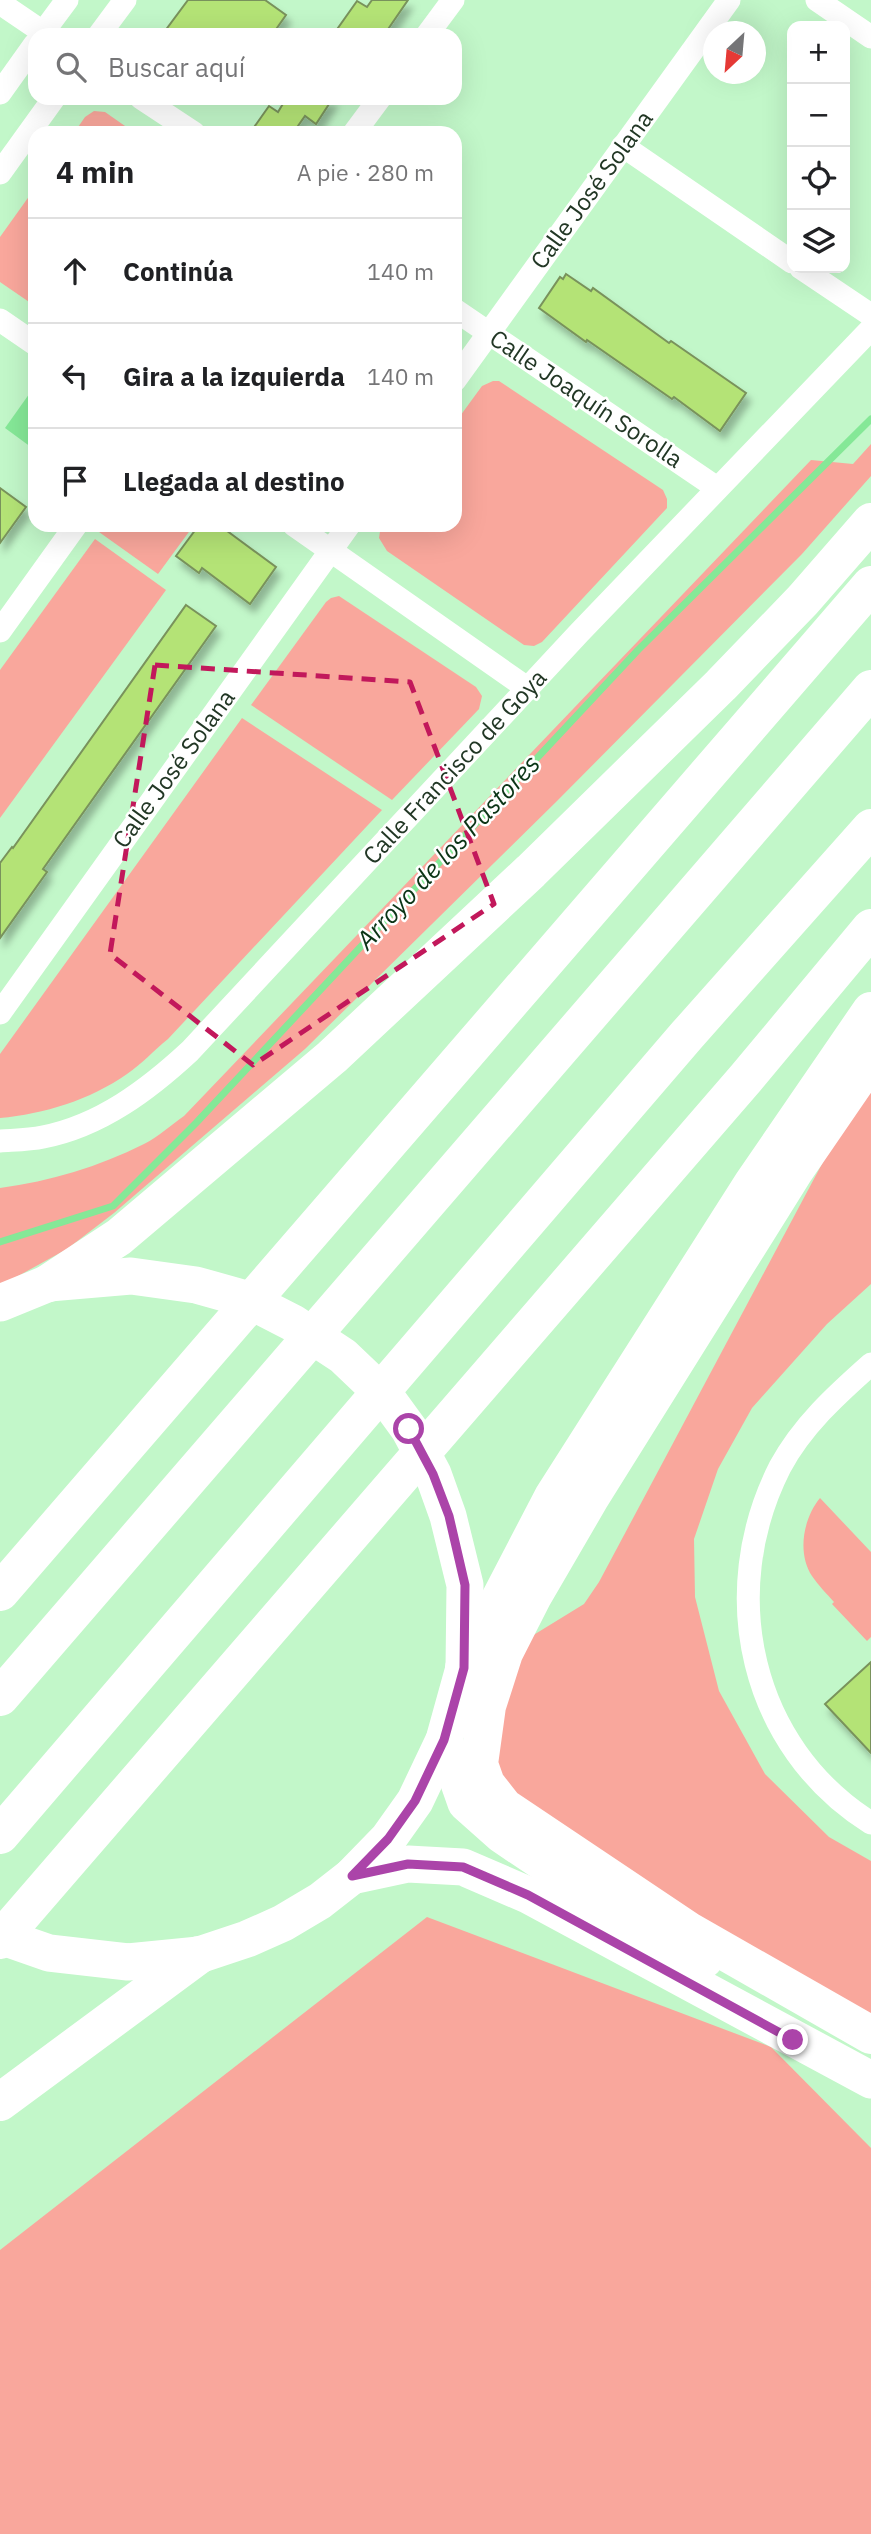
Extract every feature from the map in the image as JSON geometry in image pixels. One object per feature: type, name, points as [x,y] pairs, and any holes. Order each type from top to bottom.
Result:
[{"type":"highway","points":[[49,1283],[119,1237],[332,1057],[531,871],[721,685],[803,600],[871,522]]},
{"type":"highway","points":[[0,1592],[871,584]]},
{"type":"highway","points":[[0,1697],[871,689]]},
{"type":"highway","points":[[0,1835],[687,1035],[871,828]]},
{"type":"highway","points":[[0,1938],[746,1078],[871,928]]},
{"type":"highway","points":[[464,1668],[553,1497],[753,1183],[871,1012]]},
{"type":"highway","points":[[871,1059],[788,1181],[590,1498],[533,1595],[504,1653],[487,1706],[479,1764],[486,1784],[505,1807],[689,1931],[871,2035]]},
{"type":"highway","points":[[0,2102],[199,1955]]},
{"type":"main road","points":[[0,1303],[49,1283],[131,1276],[196,1285],[246,1299],[293,1323],[343,1356],[385,1396],[409,1429],[433,1474],[449,1516],[465,1585],[464,1668],[444,1740],[415,1801],[388,1839],[352,1876],[283,1923],[247,1939],[199,1955],[128,1962],[49,1953],[0,1938]]},
{"type":"main road","points":[[444,1740],[466,1803],[502,1835],[602,1902],[871,2053]]},
{"type":"main road","points":[[352,1876],[408,1864],[463,1867],[528,1895],[871,2080]]},
{"type":"street","points":[[48,28],[67,0]]},
{"type":"street","points":[[104,28],[125,0]]},
{"type":"street","points":[[432,28],[453,0]]},
{"type":"street","name":"Calle José Solana","points":[[462,371],[729,0]]},
{"type":"street","points":[[817,0],[871,37]]},
{"type":"street","points":[[0,3],[31,28]]},
{"type":"street","points":[[0,93],[28,56]]},
{"type":"street","points":[[34,126],[49,105]]},
{"type":"street","points":[[152,105],[183,126]]},
{"type":"street","points":[[359,126],[375,105]]},
{"type":"street","points":[[0,173],[28,134]]},
{"type":"street","points":[[623,146],[787,259]]},
{"type":"street","points":[[808,273],[871,315]]},
{"type":"street","name":"Calle Joaquín Sorolla","points":[[462,315],[717,488]]},
{"type":"street","points":[[0,320],[28,339]]},
{"type":"street","name":"Calle Francisco de Goya","points":[[0,1141],[43,1137],[110,1112],[156,1082],[190,1051],[527,688],[871,329]]},
{"type":"street","points":[[0,631],[71,532]]},
{"type":"street","points":[[304,532],[527,688]]},
{"type":"street","name":"Calle José Solana","points":[[0,1013],[344,532]]},
{"type":"street","points":[[871,1364],[810,1422],[780,1467],[758,1523],[748,1566],[748,1614],[753,1657],[771,1708],[802,1763],[823,1787],[871,1823]]},
{"type":"highlighted area","points":[[155,665],[410,682],[494,904],[253,1065],[110,954]]},
{"type":"shaded area","points":[[94,111],[105,112],[125,126],[79,126]]},
{"type":"shaded area","points":[[28,198],[28,301],[0,282],[0,237]]},
{"type":"shaded area","points":[[499,381],[663,490],[667,499],[667,508],[542,642],[534,646],[524,645],[387,551],[379,538],[380,532],[462,532],[462,413],[482,386]]},
{"type":"shaded area","points":[[28,396],[28,445],[5,428]]},
{"type":"shaded area","points":[[871,444],[871,476],[802,554],[556,802],[305,1049],[114,1213],[67,1249],[0,1286],[0,1188],[56,1177],[109,1160],[149,1141],[184,1116],[811,460],[853,464]]},
{"type":"shaded area","points":[[99,532],[189,532],[158,574]]},
{"type":"shaded area","points":[[95,539],[166,590],[0,818],[0,670]]},
{"type":"shaded area","points":[[339,596],[476,687],[482,696],[479,709],[392,800],[251,705],[326,602]]},
{"type":"shaded area","points":[[242,718],[382,810],[168,1039],[138,1066],[113,1083],[82,1098],[50,1109],[0,1118],[0,1054]]},
{"type":"shaded area","points":[[871,1072],[871,1284],[827,1324],[752,1408],[718,1469],[694,1539],[695,1597],[719,1691],[765,1774],[829,1837],[871,1861],[871,2022],[512,1808],[489,1748],[514,1647],[584,1604],[599,1582]]},
{"type":"shaded area","points":[[820,1498],[871,1552],[871,1637],[867,1641],[832,1604],[834,1602],[807,1567],[804,1536],[809,1516]]},
{"type":"shaded area","points":[[427,1917],[771,2047],[871,2148],[871,2534],[0,2534],[0,2250]]},
{"type":"building","points":[[188,0],[265,0],[286,15],[277,28],[167,28]]},
{"type":"building","points":[[372,0],[408,0],[389,28],[338,28],[357,1],[367,7]]},
{"type":"building","points":[[282,105],[328,105],[316,124],[305,116],[298,126],[255,126],[269,106],[278,112]]},
{"type":"building","points":[[566,274],[591,291],[593,288],[669,343],[671,341],[746,393],[720,431],[674,397],[672,399],[539,308],[560,277],[563,279]]},
{"type":"building","points":[[0,488],[26,507],[0,543]]},
{"type":"building","points":[[194,532],[228,532],[276,567],[250,604],[202,568],[199,573],[176,556]]},
{"type":"building","points":[[186,605],[216,626],[43,869],[47,872],[0,938],[0,863]]},
{"type":"building","points":[[871,1662],[871,1753],[825,1704]]},
{"type":"waterway","name":"Arroyo de los Pastores","points":[[0,1242],[113,1206],[196,1123],[638,650],[871,419]]},
{"type":"route","points":[[409,1429],[433,1474],[449,1516],[465,1585],[464,1668],[444,1740],[415,1801],[388,1839],[352,1876],[408,1864],[463,1867],[528,1895],[793,2040]]}]
